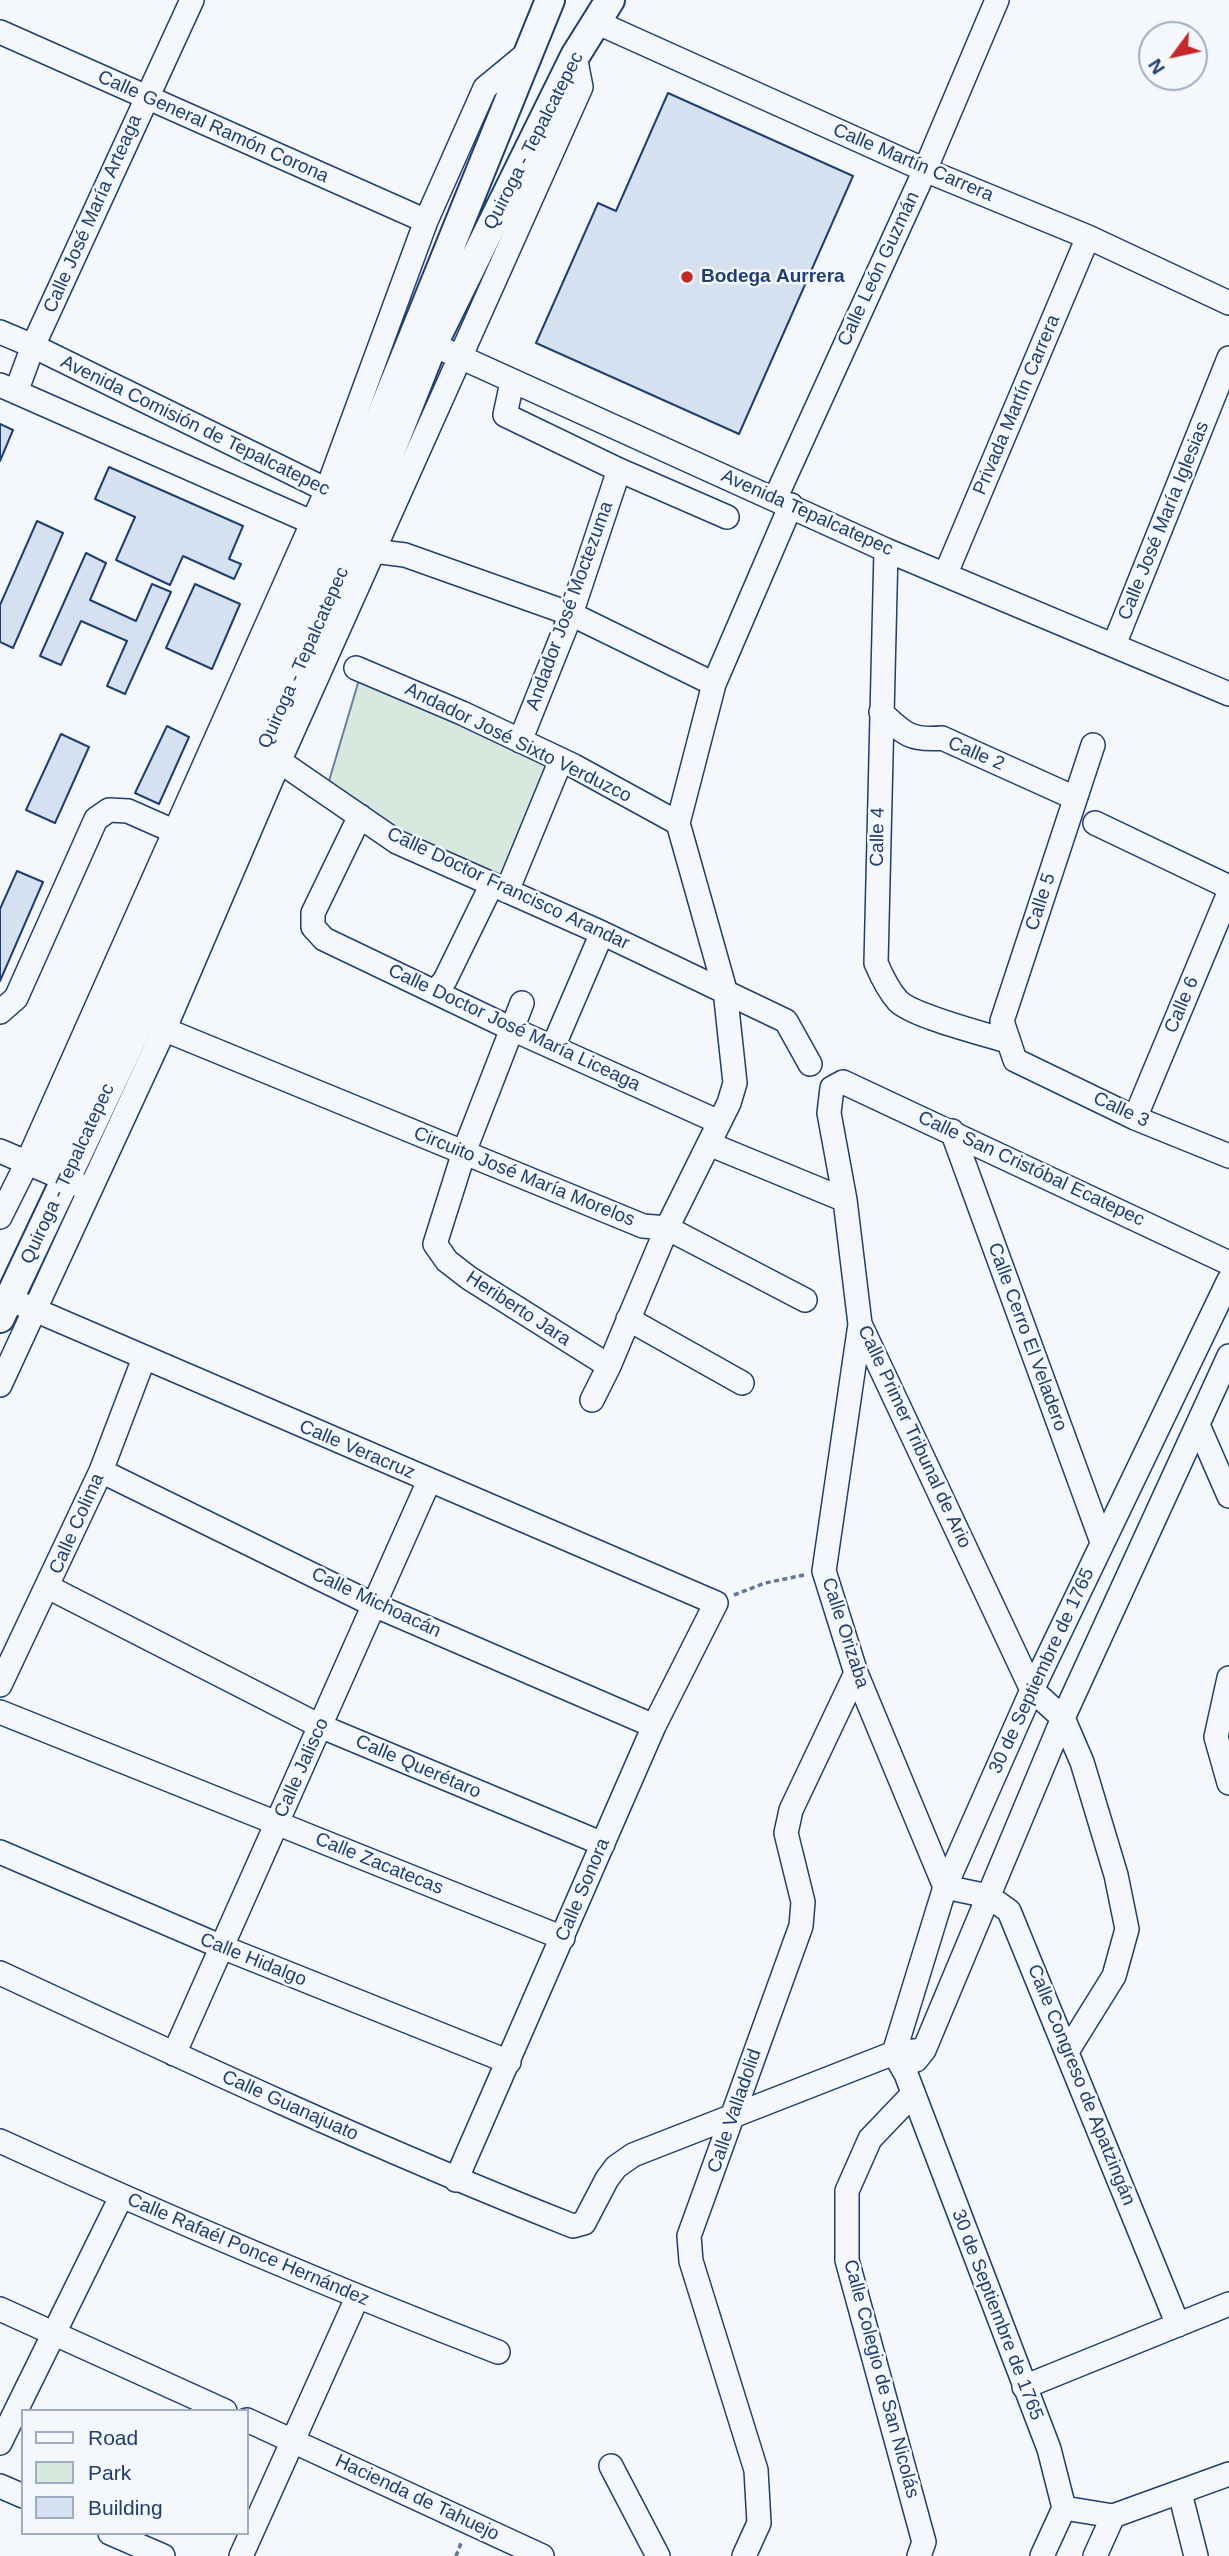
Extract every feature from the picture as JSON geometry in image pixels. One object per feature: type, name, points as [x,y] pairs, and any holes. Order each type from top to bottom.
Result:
[{"type":"main road","name":"Quiroga - Tepalcatepec","points":[[9,1299],[57,1176],[356,508],[412,334],[550,0]]},
{"type":"main road","name":"Quiroga - Tepalcatepec","points":[[412,334],[603,11]]},
{"type":"main road","name":"Quiroga - Tepalcatepec","points":[[57,1176],[152,1025],[206,846],[271,756],[343,537]]},
{"type":"street","name":"Calle José María Arteaga","points":[[8,389],[33,346],[192,0]]},
{"type":"street","name":"Calle León Guzmán","points":[[783,502],[997,0]]},
{"type":"street","name":"Calle Martín Carrera","points":[[603,11],[925,170],[1088,237],[1229,303]]},
{"type":"street","name":"Calle General Ramón Corona","points":[[0,32],[426,221]]},
{"type":"street","points":[[343,537],[356,508],[412,334],[426,221],[485,88],[531,50]]},
{"type":"street","points":[[356,508],[460,358],[581,86],[575,57]]},
{"type":"street","name":"Privada Martín Carrera","points":[[946,573],[1088,237]]},
{"type":"street","name":"Avenida Comisión de Tepalcatepec","points":[[0,332],[356,508]]},
{"type":"street","name":"Avenida Tepalcatepec","points":[[412,334],[512,382],[886,550],[1229,694]]},
{"type":"street","name":"Calle José María Iglesias","points":[[1114,645],[1229,358]]},
{"type":"street","points":[[512,382],[505,415],[619,470],[727,517]]},
{"type":"street","name":"Avenida Comisión de Tepalcatepec","points":[[8,389],[343,537],[405,555],[572,614],[714,684]]},
{"type":"street","name":"Andador José Moctezuma","points":[[520,741],[572,614],[619,470]]},
{"type":"street","points":[[592,1399],[609,1366],[667,1228],[729,1103],[735,1083],[725,990],[678,822],[714,684],[783,502]]},
{"type":"street","points":[[356,508],[405,555]]},
{"type":"street","name":"Calle 4","points":[[886,550],[876,963],[900,1004],[1011,1050]]},
{"type":"street","name":"Andador José Sixto Verduzco","points":[[356,668],[462,713],[568,763],[678,822]]},
{"type":"street","name":"Calle 2","points":[[881,712],[905,735],[923,740],[942,738],[1075,798]]},
{"type":"street","name":"Calle 5","points":[[1011,1050],[1002,1021],[1093,745]]},
{"type":"street","name":"Calle Doctor Francisco Arandar","points":[[271,756],[397,842],[603,933],[786,1021],[810,1064]]},
{"type":"street","points":[[436,992],[500,887],[568,763]]},
{"type":"street","points":[[0,1012],[16,998],[96,820],[109,810],[128,811],[206,846]]},
{"type":"street","name":"Calle Doctor José María Liceaga","points":[[360,816],[313,913],[313,927],[324,939],[512,1029],[719,1122]]},
{"type":"street","points":[[1095,823],[1229,887]]},
{"type":"street","name":"Calle 6","points":[[1135,1118],[1229,892]]},
{"type":"street","points":[[553,1047],[603,933]]},
{"type":"street","points":[[464,1152],[522,1003]]},
{"type":"street","name":"Circuito José María Morelos","points":[[152,1025],[643,1226],[667,1228],[805,1300]]},
{"type":"street","name":"Calle 3","points":[[1011,1050],[1135,1118],[1229,1156]]},
{"type":"street","name":"Calle San Cristóbal Ecatepec","points":[[832,1088],[843,1082],[1229,1263]]},
{"type":"street","name":"Calle Primer Tribunal de Ario","points":[[832,1088],[829,1113],[845,1200],[860,1324],[1032,1690]]},
{"type":"street","name":"Calle Cerro El Veladero","points":[[952,1131],[1102,1542]]},
{"type":"street","points":[[709,1144],[845,1200]]},
{"type":"street","points":[[0,1151],[57,1176]]},
{"type":"street","name":"Heriberto Jara","points":[[464,1152],[435,1244],[447,1261],[469,1278],[609,1366]]},
{"type":"street","points":[[0,1217],[57,1176]]},
{"type":"street","name":"30 de Septiembre de 1765","points":[[1064,2508],[1049,2449],[909,2084],[894,2053],[945,1887],[1032,1690],[1229,1280]]},
{"type":"street","points":[[0,1385],[9,1299]]},
{"type":"street","name":"Calle Veracruz","points":[[9,1299],[716,1603]]},
{"type":"street","points":[[628,1319],[743,1383]]},
{"type":"street","name":"Calle Orizaba","points":[[860,1324],[824,1571],[856,1673],[945,1887]]},
{"type":"street","name":"30 de Septiembre de 1765","points":[[909,2084],[1063,1718],[1229,1356]]},
{"type":"street","name":"Calle Colima","points":[[0,1685],[101,1471],[144,1358]]},
{"type":"street","points":[[1198,1425],[1229,1496]]},
{"type":"street","name":"Calle Michoacán","points":[[101,1471],[374,1605],[654,1726]]},
{"type":"street","name":"Calle Jalisco","points":[[174,2054],[429,1481]]},
{"type":"street","name":"Calle Querétaro","points":[[48,1587],[320,1726],[603,1844]]},
{"type":"street","name":"Calle Sonora","points":[[456,2180],[654,1726],[716,1603]]},
{"type":"street","name":"Calle Valladolid","points":[[744,2556],[759,2523],[756,2470],[691,2261],[690,2236],[801,1926],[803,1902],[786,1833],[791,1810],[856,1673]]},
{"type":"street","points":[[1229,1678],[1216,1737],[1229,1783]]},
{"type":"street","points":[[1032,1690],[1063,1718],[1082,1762],[1116,1874],[1127,1929],[1114,1976],[1068,2050]]},
{"type":"street","name":"Calle Zacatecas","points":[[0,1712],[563,1938]]},
{"type":"street","name":"Calle Hidalgo","points":[[0,1852],[222,1947],[509,2062]]},
{"type":"street","points":[[945,1887],[988,1896]]},
{"type":"street","name":"Calle Congreso de Apatzingán","points":[[988,1896],[1009,1911],[1178,2325]]},
{"type":"street","name":"Calle Guanajuato","points":[[0,1973],[456,2180],[573,2226],[584,2223],[590,2216],[615,2167],[633,2155],[733,2115]]},
{"type":"street","points":[[733,2115],[894,2053],[924,2050]]},
{"type":"street","name":"Calle Colegio de San Nicolás","points":[[909,2084],[870,2139],[847,2191],[847,2260],[924,2542],[919,2556]]},
{"type":"street","name":"Calle Rafaél Ponce Hernández","points":[[0,2141],[121,2197],[357,2298],[498,2352]]},
{"type":"street","points":[[0,2444],[121,2197]]},
{"type":"street","points":[[241,2556],[357,2298]]},
{"type":"street","points":[[1024,2387],[1229,2304]]},
{"type":"street","points":[[0,2309],[221,2409]]},
{"type":"street","name":"Hacienda de Tahuejo","points":[[248,2420],[542,2556]]},
{"type":"street","points":[[611,2466],[658,2556]]},
{"type":"street","points":[[1042,2556],[1064,2508],[1113,2516],[1229,2474]]},
{"type":"street","points":[[0,2486],[21,2495]]},
{"type":"street","points":[[1180,2493],[1196,2556]]},
{"type":"street","points":[[1095,2556],[1113,2516]]},
{"type":"street","points":[[115,2535],[163,2556]]},
{"type":"path","points":[[716,1603],[765,1583],[824,1571]]},
{"type":"green space","points":[[361,673],[558,761],[506,889],[326,791]]},
{"type":"building","name":"Bodega Aurrera","points":[[668,93],[853,176],[739,434],[536,343],[598,203],[616,211]]},
{"type":"building","points":[[0,424],[13,430],[0,461]]},
{"type":"building","points":[[109,467],[243,526],[229,559],[241,564],[234,579],[183,556],[170,585],[116,560],[135,517],[95,499]]},
{"type":"building","points":[[37,521],[63,533],[13,648],[0,642],[0,605]]},
{"type":"building","points":[[86,553],[106,563],[90,600],[136,621],[152,584],[171,592],[125,694],[107,686],[127,641],[81,621],[61,665],[40,656]]},
{"type":"building","points":[[195,584],[240,604],[212,669],[166,648]]},
{"type":"building","points":[[167,726],[189,737],[159,804],[135,793]]},
{"type":"building","points":[[61,734],[89,747],[55,823],[26,810]]},
{"type":"building","points":[[17,871],[43,882],[0,981],[0,909]]},
{"type":"place","name":"Bodega Aurrera","points":[[687,277]]}]
